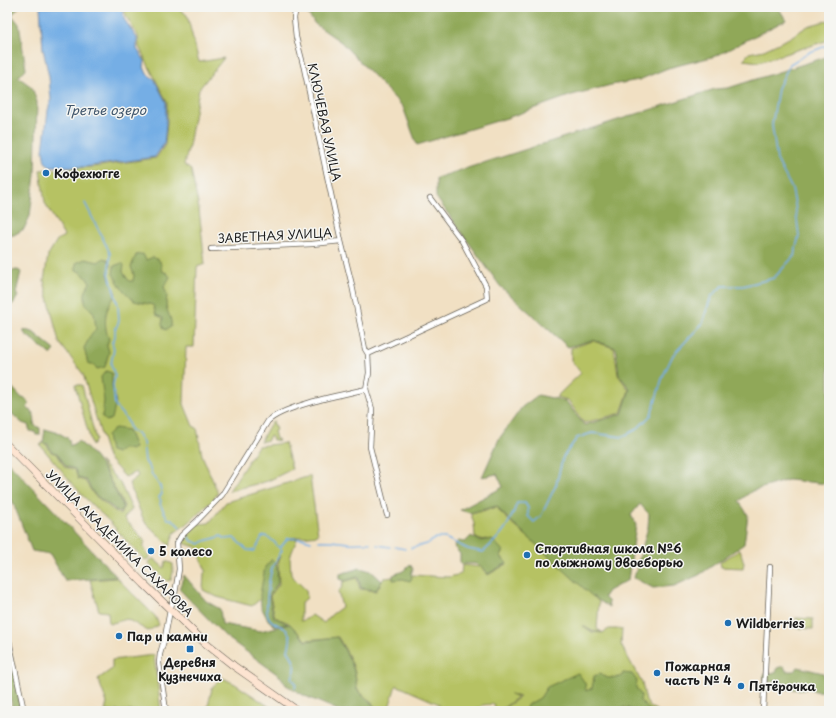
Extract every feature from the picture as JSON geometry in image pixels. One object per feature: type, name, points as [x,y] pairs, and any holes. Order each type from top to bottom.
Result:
[{"type":"main road","name":"УЛИЦА АКАДЕМИКА САХАРОВА","points":[[7,444],[170,610],[211,648],[298,711]]},
{"type":"street","name":"КЛЮЧЕВАЯ УЛИЦА","points":[[296,7],[294,18],[296,37],[304,68],[340,241],[352,285],[365,349],[368,354],[369,373],[366,389]]},
{"type":"street","points":[[368,354],[487,299],[486,286],[462,241],[430,198]]},
{"type":"street","name":"ЗАВЕТНАЯ УЛИЦА","points":[[211,248],[312,244],[340,241]]},
{"type":"street","points":[[166,711],[159,663],[170,610],[175,594],[179,569],[177,543],[181,536],[222,495],[272,418],[290,410],[318,401],[366,389],[372,409],[370,447],[387,515]]},
{"type":"street","points":[[764,711],[770,567]]},
{"type":"street","points":[[7,632],[24,711]]},
{"type":"green space","points":[[7,7],[19,7],[12,15],[19,24],[26,69],[18,77],[32,87],[37,102],[35,175],[30,216],[24,229],[14,235],[7,236]]},
{"type":"green space","points":[[123,7],[176,7],[187,15],[199,62],[224,58],[199,89],[189,146],[184,165],[191,170],[199,209],[205,264],[197,267],[194,347],[186,347],[184,404],[193,426],[197,428],[202,455],[218,493],[210,503],[187,524],[174,533],[170,546],[144,521],[129,483],[138,476],[136,472],[125,477],[108,458],[83,374],[59,342],[44,281],[48,255],[57,240],[64,236],[45,203],[40,170],[93,167],[156,158],[165,145],[167,102],[139,47],[138,36],[127,18]]},
{"type":"green space","points":[[303,7],[778,7],[786,20],[716,56],[668,68],[639,80],[611,85],[572,95],[507,118],[417,145],[403,107],[341,42],[315,24]]},
{"type":"green space","points":[[829,20],[829,40],[759,62],[743,60],[749,53],[764,50],[789,38],[808,26]]},
{"type":"green space","points":[[829,56],[829,484],[788,480],[752,491],[739,501],[748,515],[744,544],[699,575],[674,586],[653,588],[634,578],[648,527],[649,514],[640,504],[631,515],[636,525],[628,580],[608,591],[604,597],[608,601],[609,607],[592,596],[501,512],[497,506],[470,513],[460,510],[503,487],[497,474],[482,477],[499,439],[522,407],[538,395],[566,401],[584,425],[622,414],[630,389],[619,375],[616,348],[593,340],[568,347],[500,286],[436,197],[436,178],[715,89],[728,88]]},
{"type":"green space","points":[[143,254],[146,260],[153,257],[160,261],[162,271],[167,273],[170,277],[164,287],[167,294],[166,306],[171,319],[171,327],[165,330],[162,325],[163,318],[156,315],[153,305],[134,301],[122,289],[113,274],[114,266],[122,263],[124,265],[123,272],[129,281],[133,281],[134,275],[131,267],[136,255]]},
{"type":"green space","points":[[104,258],[108,260],[111,265],[108,274],[116,294],[109,306],[106,316],[106,328],[109,339],[107,345],[109,352],[105,367],[97,369],[93,364],[88,364],[84,348],[92,333],[96,329],[94,313],[85,303],[85,293],[90,282],[82,273],[76,270],[76,263],[85,259],[98,262]]},
{"type":"green space","points":[[18,270],[21,272],[16,293],[18,296],[14,303],[7,309],[7,271]]},
{"type":"green space","points":[[24,330],[33,332],[55,350],[51,355],[24,333]]},
{"type":"green space","points":[[593,341],[614,348],[618,375],[629,390],[621,413],[584,423],[568,400],[556,397],[581,373],[571,360],[571,348]]},
{"type":"green space","points":[[106,371],[112,373],[112,386],[116,402],[112,419],[106,421],[102,417],[104,401],[101,377]]},
{"type":"green space","points":[[7,382],[22,398],[26,399],[29,404],[27,408],[34,415],[34,425],[40,428],[40,435],[36,435],[35,432],[30,431],[28,425],[22,423],[7,409]]},
{"type":"green space","points":[[75,385],[82,385],[96,440],[92,446]]},
{"type":"green space","points":[[273,421],[276,430],[274,431],[276,439],[279,441],[273,440],[271,436],[268,440],[260,442],[269,426]]},
{"type":"green space","points":[[115,428],[128,430],[135,448],[131,450],[123,448],[117,453],[110,451],[107,436]]},
{"type":"green space","points":[[45,429],[59,433],[69,439],[70,446],[78,441],[93,455],[104,471],[123,506],[120,513],[94,494],[86,480],[78,478],[75,469],[66,466],[57,453],[52,452],[48,444],[43,443]]},
{"type":"green space","points":[[43,443],[47,445],[51,452],[57,454],[65,467],[75,470],[78,479],[85,481],[94,495],[120,515],[124,506],[100,461],[120,483],[132,509],[124,518],[145,541],[144,548],[150,558],[145,560],[111,523],[83,496],[40,445]]},
{"type":"green space","points":[[285,443],[292,469],[268,481],[229,491],[258,446]]},
{"type":"green space","points":[[7,461],[117,577],[65,581],[50,554],[32,551],[12,500],[7,498]]},
{"type":"green space","points":[[310,476],[318,535],[290,539],[297,539],[290,557],[291,575],[306,590],[307,598],[301,603],[301,621],[312,615],[324,623],[331,615],[342,607],[338,592],[342,587],[343,582],[357,578],[360,589],[376,591],[384,578],[412,575],[449,577],[461,574],[462,565],[481,567],[488,575],[507,564],[501,556],[502,553],[487,539],[480,540],[475,537],[474,524],[471,514],[497,507],[500,512],[517,528],[599,595],[596,599],[599,602],[597,629],[602,632],[592,631],[583,626],[592,632],[602,633],[609,629],[622,629],[621,645],[642,683],[646,701],[650,707],[658,711],[500,711],[520,697],[510,694],[518,697],[499,711],[495,711],[494,704],[483,705],[474,711],[436,711],[439,704],[396,685],[388,711],[380,711],[357,689],[355,674],[349,656],[338,637],[306,640],[289,623],[275,617],[270,596],[279,584],[278,563],[281,556],[277,562],[270,591],[252,606],[217,597],[203,590],[204,573],[206,571],[196,547],[179,542],[197,524],[209,523],[226,502]]},
{"type":"green space","points":[[471,536],[480,541],[492,539],[503,551],[500,556],[507,563],[488,574],[479,565],[460,564],[460,554],[454,547],[458,541],[465,542]]},
{"type":"green space","points":[[740,550],[744,563],[743,568],[721,567],[720,562]]},
{"type":"green space","points":[[154,559],[164,568],[166,561],[173,564],[171,580],[167,581],[149,564],[150,560]]},
{"type":"green space","points":[[272,559],[277,566],[278,583],[269,596],[274,617],[288,624],[275,626],[268,620],[261,607],[260,595],[265,567]]},
{"type":"green space","points":[[410,564],[413,569],[411,574],[412,578],[410,581],[403,579],[393,580],[393,575],[403,571]]},
{"type":"green space","points":[[360,568],[371,571],[382,581],[376,590],[361,588],[358,577],[345,581],[340,579],[340,574]]},
{"type":"green space","points":[[184,575],[206,601],[220,609],[222,624],[260,631],[290,624],[306,641],[337,637],[353,668],[357,690],[379,711],[340,711],[305,696],[286,685],[281,677],[225,636],[179,589]]},
{"type":"green space","points":[[117,578],[155,616],[159,625],[148,631],[127,619],[109,624],[108,612],[99,611],[90,580]]},
{"type":"green space","points":[[796,618],[813,619],[813,629],[796,628]]},
{"type":"green space","points":[[7,637],[17,681],[21,711],[13,711],[7,683]]},
{"type":"green space","points":[[154,655],[161,711],[105,711],[107,703],[98,679],[112,669],[112,660]]},
{"type":"green space","points":[[784,666],[786,671],[794,671],[798,667],[823,673],[825,678],[829,678],[829,692],[815,691],[809,688],[803,690],[786,689],[780,681],[767,682],[764,680],[764,675],[769,672],[772,673],[777,671],[777,668]]},
{"type":"green space","points":[[578,673],[585,683],[586,691],[592,688],[594,676],[599,674],[608,678],[621,677],[623,673],[632,674],[637,681],[636,688],[641,695],[640,701],[651,711],[636,711],[624,707],[619,711],[525,711],[527,705],[540,698],[547,687]]},
{"type":"green space","points":[[221,677],[235,684],[276,711],[207,711],[212,688]]},
{"type":"water","name":"Третье озеро","points":[[40,7],[121,7],[124,19],[137,38],[137,49],[145,61],[144,67],[147,74],[154,79],[166,102],[164,144],[155,157],[84,167],[50,166],[45,162],[43,151],[48,110],[51,100],[49,77],[43,49]]},
{"type":"waterway","points":[[411,548],[427,544],[436,538],[445,538],[468,549],[483,552],[504,530],[517,503],[525,503],[528,508],[528,516],[534,522],[541,516],[556,485],[563,457],[577,438],[592,433],[622,437],[637,429],[651,415],[663,376],[673,355],[702,324],[711,297],[722,286],[743,286],[774,278],[794,256],[799,236],[795,204],[792,189],[777,160],[772,125],[778,88],[790,64],[810,52],[829,45]]},
{"type":"waterway","points":[[85,203],[110,253],[109,273],[118,305],[119,321],[115,330],[115,337],[112,342],[114,349],[111,364],[115,376],[113,385],[115,406],[127,420],[131,431],[137,433],[143,442],[145,461],[152,475],[160,486],[162,494],[159,497],[161,501],[160,504],[168,519],[172,519],[180,527]]},
{"type":"waterway","points":[[189,537],[192,541],[200,544],[221,536],[226,539],[234,538],[247,550],[255,551],[262,537],[266,536],[282,550],[271,571],[267,608],[271,621],[284,628],[289,633],[290,641],[288,651],[294,661],[292,679],[296,683],[295,688]]},
{"type":"waterway","points":[[280,548],[288,538],[311,541]]},
{"type":"waterway","points":[[319,541],[370,543]]},
{"type":"waterway","points":[[377,545],[390,547]]},
{"type":"waterway","points":[[395,547],[405,549]]},
{"type":"place","name":"Кофехюгге","points":[[46,173]]},
{"type":"place","name":"5 колесо","points":[[151,551]]},
{"type":"place","name":"Спортивная школа №6 по лыжному двоеборью","points":[[527,555]]},
{"type":"place","name":"Wildberries","points":[[728,623]]},
{"type":"place","name":"Пар и камни","points":[[119,636]]},
{"type":"place","name":"Деревня Кузнечиха","points":[[190,649]]},
{"type":"place","name":"Пожарная часть № 4","points":[[657,673]]},
{"type":"place","name":"Пятёрочка","points":[[741,686]]}]
